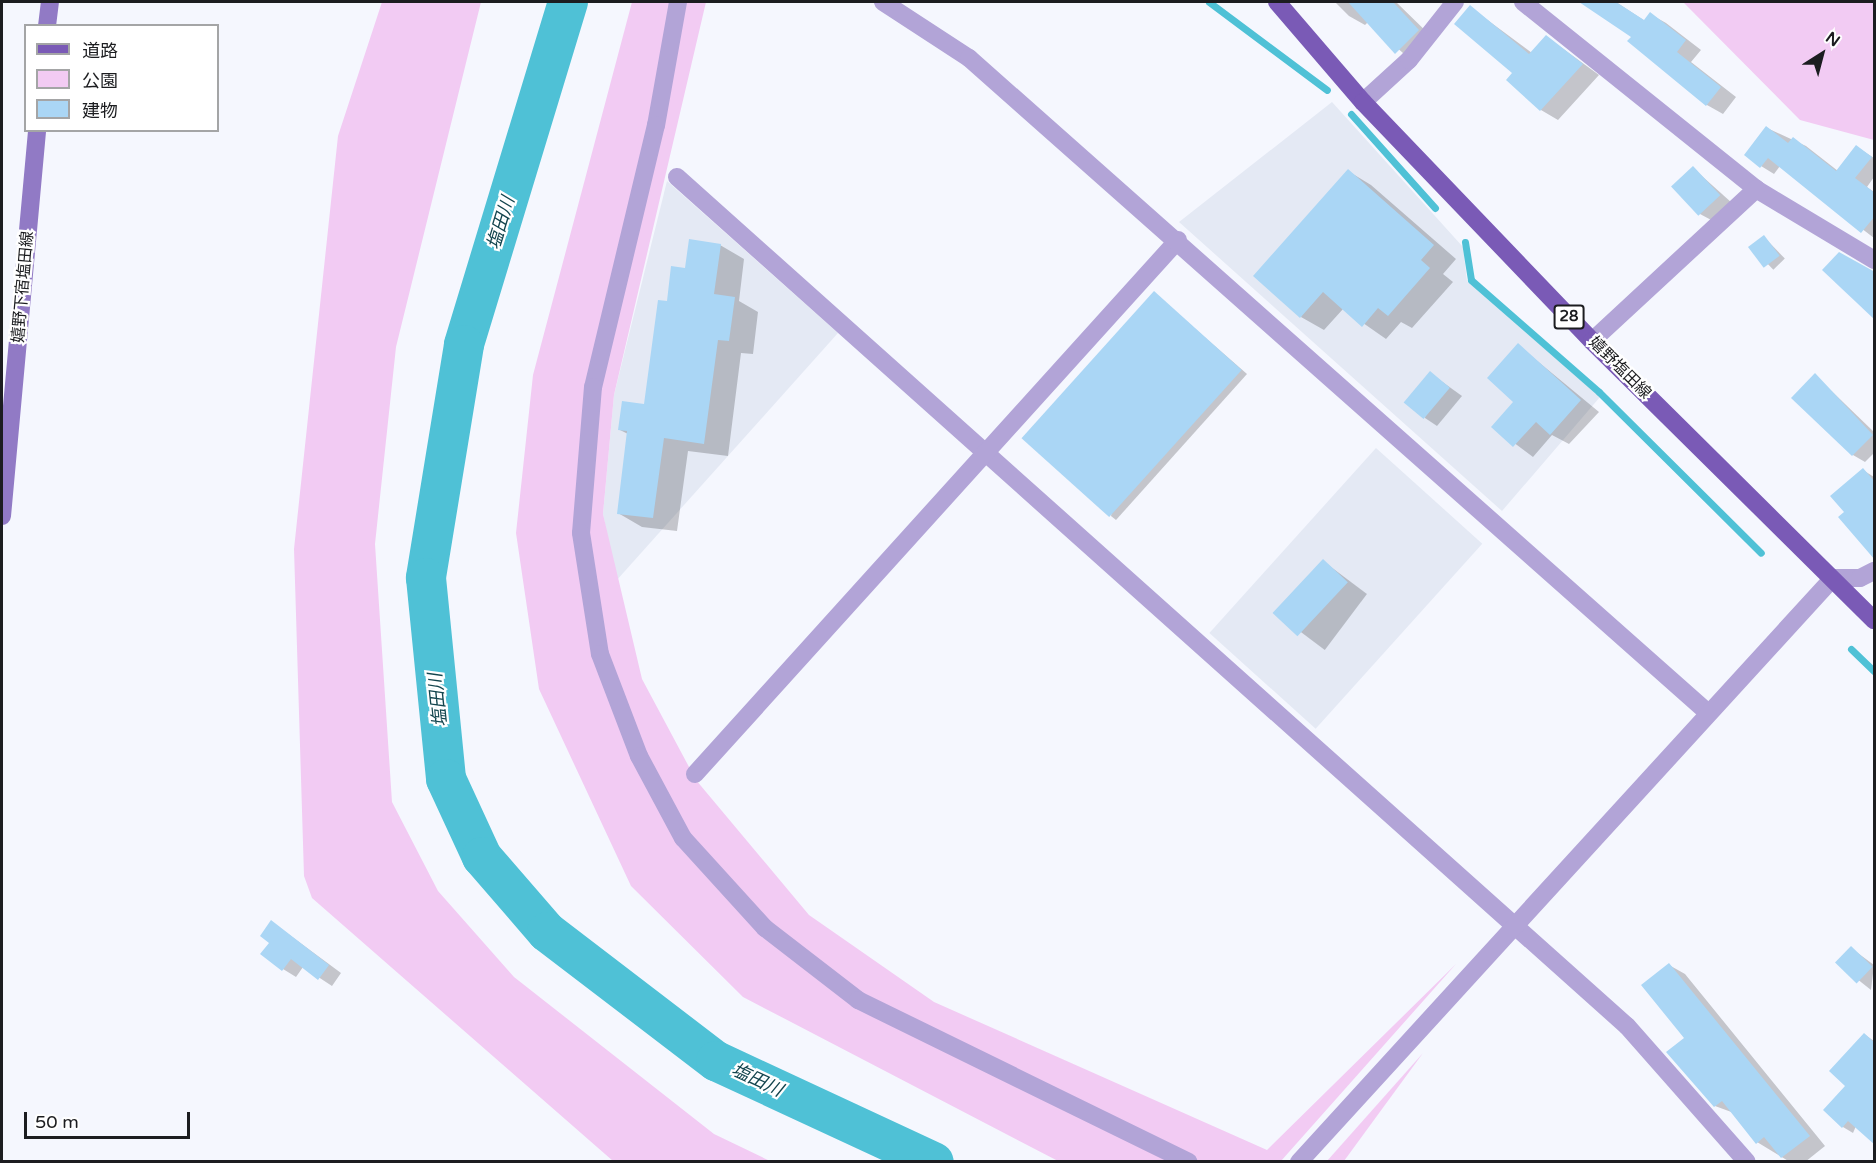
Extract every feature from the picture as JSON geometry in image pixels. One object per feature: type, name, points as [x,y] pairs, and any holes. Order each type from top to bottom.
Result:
[{"type":"main road","points":[[47,24],[50,2]]},
{"type":"main road","name":"嬉野塩田線","points":[[1277,2],[1363,102],[1592,341],[1875,620]]},
{"type":"main road","name":"嬉野下宿塩田線","points":[[2,516],[38,132]]},
{"type":"street","points":[[678,2],[656,125],[593,387],[581,533],[600,654],[639,756],[683,838],[765,928],[858,1000],[1188,1161]]},
{"type":"street","points":[[883,2],[969,58],[1178,240],[1706,711]]},
{"type":"street","points":[[1363,102],[1408,60],[1455,2]]},
{"type":"street","points":[[1523,2],[1755,189],[1875,260]]},
{"type":"street","points":[[677,177],[1628,1026],[1747,1161]]},
{"type":"street","points":[[1592,341],[1755,189]]},
{"type":"street","points":[[695,774],[1178,240]]},
{"type":"street","points":[[1299,1161],[1706,711],[1833,578],[1860,578],[1875,571]]},
{"type":"shaded area","points":[[1332,102],[1463,247],[1467,281],[1600,397],[1502,511],[1179,222]]},
{"type":"shaded area","points":[[667,181],[838,333],[616,581],[603,514],[614,395]]},
{"type":"shaded area","points":[[1376,448],[1482,544],[1316,729],[1209,633]]},
{"type":"green space","points":[[382,2],[481,2],[396,347],[375,544],[392,802],[438,891],[514,977],[714,1134],[770,1161],[613,1161],[312,898],[304,876],[294,549],[338,136]]},
{"type":"green space","points":[[632,2],[706,2],[614,395],[603,514],[642,679],[696,780],[809,915],[934,1002],[1267,1150],[1456,964],[1281,1161],[1058,1161],[743,997],[631,886],[539,689],[516,533],[533,375]]},
{"type":"green space","points":[[1683,2],[1874,2],[1874,140],[1800,120]]},
{"type":"green space","points":[[1423,1053],[1344,1161],[1327,1161]]},
{"type":"building","points":[[1348,2],[1393,2],[1419,30],[1395,54]]},
{"type":"building","points":[[1579,2],[1616,2],[1644,20],[1650,12],[1686,40],[1677,52],[1721,87],[1706,106],[1627,41],[1631,37]]},
{"type":"building","points":[[1470,5],[1529,54],[1546,35],[1583,64],[1540,111],[1506,80],[1512,73],[1454,24]]},
{"type":"building","points":[[1766,126],[1788,143],[1793,137],[1836,171],[1856,145],[1872,157],[1855,178],[1875,193],[1875,216],[1861,233],[1768,158],[1760,168],[1744,155]]},
{"type":"building","points":[[1693,166],[1720,195],[1698,216],[1671,186]]},
{"type":"building","points":[[1348,169],[1434,245],[1421,260],[1430,268],[1388,316],[1378,308],[1362,327],[1323,292],[1300,318],[1253,276]]},
{"type":"building","points":[[1764,235],[1780,256],[1764,268],[1748,247]]},
{"type":"building","points":[[689,239],[721,244],[714,294],[735,297],[729,341],[718,340],[704,444],[664,438],[653,518],[617,514],[627,431],[618,430],[622,401],[644,404],[658,300],[667,301],[671,266],[685,268]]},
{"type":"building","points":[[1839,252],[1875,272],[1875,320],[1822,270]]},
{"type":"building","points":[[1154,291],[1242,370],[1109,517],[1022,438]]},
{"type":"building","points":[[1518,343],[1581,400],[1550,435],[1536,422],[1513,447],[1491,427],[1513,402],[1487,378]]},
{"type":"building","points":[[1430,371],[1450,388],[1424,419],[1404,402]]},
{"type":"building","points":[[1815,373],[1873,435],[1852,456],[1791,398]]},
{"type":"building","points":[[1863,468],[1875,482],[1875,560],[1838,517],[1844,512],[1830,496]]},
{"type":"building","points":[[1323,559],[1348,582],[1297,636],[1273,613]]},
{"type":"building","points":[[271,920],[329,965],[318,980],[291,959],[282,971],[260,954],[269,943],[260,936]]},
{"type":"building","points":[[1851,946],[1873,967],[1857,983],[1835,963]]},
{"type":"building","points":[[1669,963],[1810,1136],[1781,1158],[1764,1137],[1756,1144],[1722,1101],[1714,1107],[1666,1052],[1684,1038],[1641,985]]},
{"type":"building","points":[[1864,1033],[1875,1043],[1875,1145],[1848,1121],[1842,1128],[1823,1110],[1845,1086],[1829,1071]]},
{"type":"waterway","name":"塩田川","points":[[568,2],[464,345],[426,578],[446,779],[482,857],[547,932],[716,1061],[934,1162]]},
{"type":"waterway","points":[[1209,2],[1327,90]]},
{"type":"waterway","points":[[1351,114],[1435,208]]},
{"type":"waterway","points":[[1465,242],[1471,280],[1599,392],[1761,553]]},
{"type":"waterway","points":[[1851,649],[1874,671]]}]
